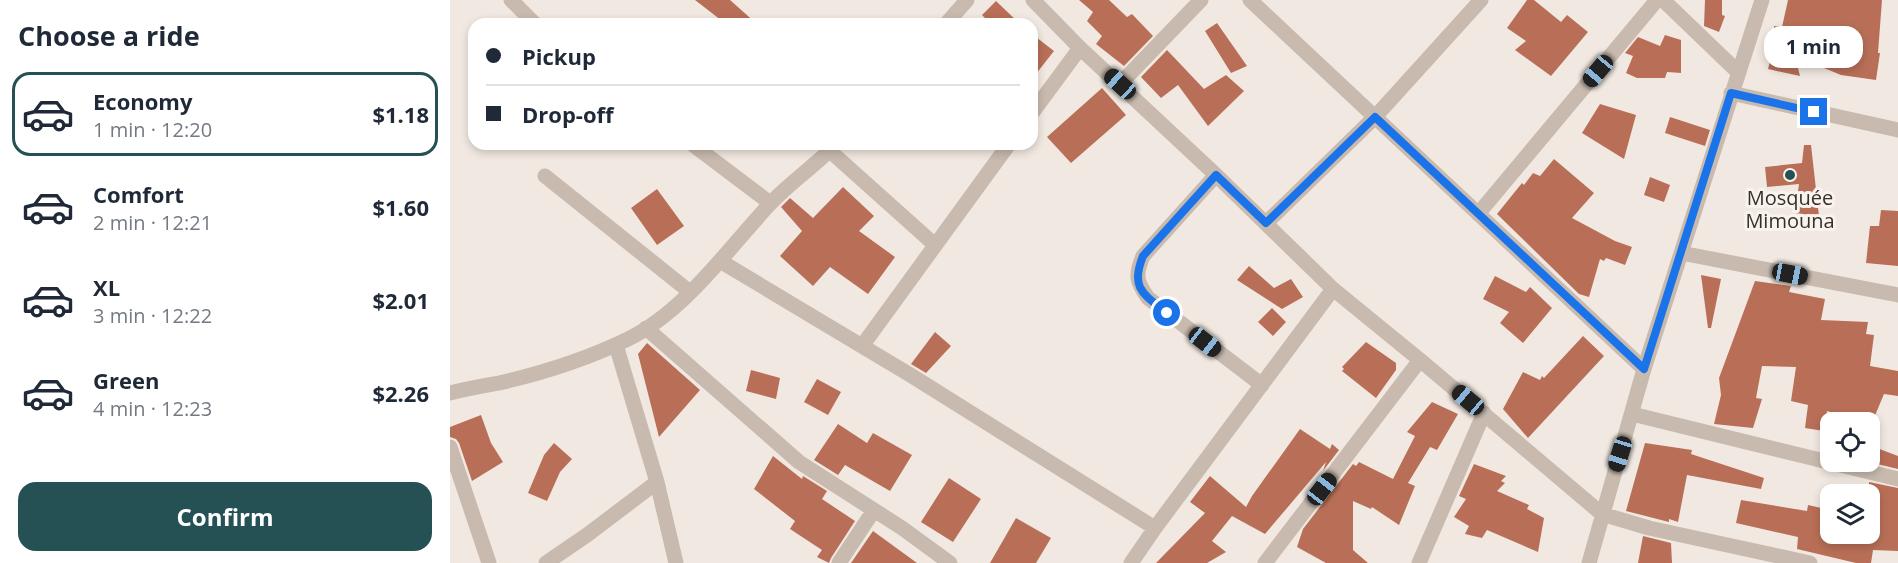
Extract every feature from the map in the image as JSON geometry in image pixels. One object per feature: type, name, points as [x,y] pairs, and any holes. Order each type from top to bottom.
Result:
[{"type":"street","points":[[511,0],[529,18]]},
{"type":"street","points":[[951,18],[968,0]]},
{"type":"street","points":[[1033,0],[1080,48],[1334,289],[1602,514],[1759,557],[1810,563]]},
{"type":"street","points":[[1120,84],[1201,0]]},
{"type":"street","points":[[1250,0],[1644,369]]},
{"type":"street","points":[[1266,223],[1375,117],[1481,0]]},
{"type":"street","points":[[1478,214],[1658,0]]},
{"type":"street","points":[[1663,0],[1738,72]]},
{"type":"street","points":[[1589,563],[1644,369],[1762,0]]},
{"type":"street","points":[[1038,105],[1080,48]]},
{"type":"street","points":[[1731,93],[1898,130]]},
{"type":"street","points":[[700,150],[770,203]]},
{"type":"street","points":[[453,389],[556,368],[630,339],[690,292],[770,203],[830,150]]},
{"type":"street","points":[[836,150],[935,245]]},
{"type":"street","points":[[862,346],[1005,150]]},
{"type":"street","points":[[1216,175],[1143,256],[1137,271],[1139,285],[1148,298],[1262,385]]},
{"type":"street","points":[[545,176],[690,292]]},
{"type":"street","points":[[1681,253],[1898,296]]},
{"type":"street","points":[[720,261],[862,346],[1155,528]]},
{"type":"street","points":[[1131,563],[1334,289]]},
{"type":"street","points":[[646,328],[799,462],[902,528],[950,563]]},
{"type":"street","points":[[616,345],[657,482],[676,563]]},
{"type":"street","points":[[1265,563],[1420,360]]},
{"type":"street","points":[[1419,563],[1484,413]]},
{"type":"street","points":[[1632,414],[1898,479]]},
{"type":"street","points":[[450,447],[489,563]]},
{"type":"street","points":[[546,563],[657,482]]},
{"type":"street","points":[[839,563],[874,510]]},
{"type":"building","points":[[695,0],[730,0],[750,18],[718,18]]},
{"type":"building","points":[[1079,0],[1109,0],[1127,17],[1132,14],[1153,36],[1124,66],[1096,44],[1102,36],[1087,21],[1093,12]]},
{"type":"building","points":[[1527,0],[1534,0],[1561,22],[1567,15],[1588,32],[1551,76],[1515,50],[1526,41],[1507,28]]},
{"type":"building","points":[[1705,0],[1722,0],[1722,15],[1725,16],[1719,32],[1704,26]]},
{"type":"building","points":[[1788,0],[1882,0],[1878,53],[1880,53],[1876,80],[1841,75],[1795,56],[1800,76],[1768,69],[1774,47],[1774,26],[1782,27]]},
{"type":"building","points":[[996,1],[1014,18],[985,18],[982,15]]},
{"type":"building","points":[[1217,23],[1247,66],[1231,73],[1205,31]]},
{"type":"building","points":[[1665,35],[1681,40],[1681,73],[1667,72],[1665,78],[1637,78],[1626,73],[1633,56],[1625,53],[1638,37],[1660,46]]},
{"type":"building","points":[[1038,39],[1054,51],[1038,71]]},
{"type":"building","points":[[1167,50],[1204,89],[1226,75],[1244,91],[1208,126],[1178,85],[1161,98],[1141,77]]},
{"type":"building","points":[[1102,88],[1126,115],[1071,163],[1047,137]]},
{"type":"building","points":[[1600,104],[1636,115],[1624,159],[1582,133]]},
{"type":"building","points":[[1670,117],[1710,130],[1705,146],[1665,133]]},
{"type":"building","points":[[1804,145],[1811,145],[1819,216],[1795,213],[1799,184],[1767,187],[1765,167],[1802,163]]},
{"type":"building","points":[[1554,159],[1594,193],[1572,218],[1615,241],[1632,247],[1625,265],[1606,258],[1604,261],[1600,259],[1589,297],[1579,294],[1497,214],[1522,183],[1524,185],[1533,173],[1540,176]]},
{"type":"building","points":[[1650,177],[1670,185],[1664,202],[1644,195]]},
{"type":"building","points":[[843,187],[874,216],[859,231],[895,257],[868,294],[830,267],[813,286],[780,256],[802,231],[781,207],[790,198],[813,218]]},
{"type":"building","points":[[657,189],[684,226],[657,245],[631,208]]},
{"type":"building","points":[[1881,210],[1898,211],[1898,266],[1866,263],[1870,226],[1879,226]]},
{"type":"building","points":[[1249,266],[1274,288],[1291,279],[1303,297],[1282,309],[1237,280]]},
{"type":"building","points":[[1701,275],[1721,279],[1711,328],[1708,328]]},
{"type":"building","points":[[1495,276],[1526,292],[1530,287],[1552,308],[1523,343],[1500,323],[1509,312],[1483,299]]},
{"type":"building","points":[[1755,281],[1791,286],[1789,292],[1825,299],[1821,320],[1868,322],[1866,334],[1874,335],[1870,366],[1898,371],[1898,396],[1884,394],[1876,412],[1820,412],[1820,430],[1805,428],[1808,405],[1791,401],[1796,367],[1762,366],[1756,398],[1762,399],[1753,428],[1714,424],[1721,395],[1719,378]]},
{"type":"building","points":[[1272,308],[1286,322],[1273,336],[1258,322]]},
{"type":"building","points":[[935,332],[951,346],[926,373],[911,364]]},
{"type":"building","points":[[1583,336],[1604,356],[1528,438],[1503,409],[1523,372],[1540,380],[1542,376],[1544,378]]},
{"type":"building","points":[[1366,342],[1396,363],[1396,370],[1376,398],[1342,371],[1344,369],[1342,367]]},
{"type":"building","points":[[647,343],[700,390],[659,437],[638,354]]},
{"type":"building","points":[[751,370],[780,378],[776,399],[746,391]]},
{"type":"building","points":[[817,379],[841,392],[828,415],[804,402]]},
{"type":"building","points":[[1432,402],[1458,414],[1437,450],[1430,447],[1408,483],[1415,486],[1399,525],[1372,507],[1371,509],[1353,501],[1353,550],[1368,563],[1326,563],[1297,547],[1303,529],[1353,464],[1356,466],[1359,462],[1393,479],[1415,436],[1407,432]]},
{"type":"building","points":[[481,415],[491,443],[503,462],[472,481],[459,443],[450,437],[450,427]]},
{"type":"building","points":[[838,424],[867,443],[873,433],[912,455],[890,491],[845,465],[838,475],[814,460]]},
{"type":"building","points":[[1300,429],[1330,449],[1332,444],[1339,450],[1323,471],[1326,462],[1265,534],[1232,516],[1212,541],[1226,552],[1207,563],[1156,563],[1205,513],[1190,502],[1210,476],[1246,507]]},
{"type":"building","points":[[554,443],[572,459],[560,472],[547,501],[528,493],[544,455]]},
{"type":"building","points":[[1645,443],[1692,450],[1691,454],[1764,478],[1761,489],[1687,475],[1678,522],[1669,519],[1669,522],[1626,511]]},
{"type":"building","points":[[1880,449],[1898,456],[1898,469],[1880,465]]},
{"type":"building","points":[[773,456],[802,479],[803,476],[827,491],[822,499],[855,521],[829,563],[817,557],[822,550],[790,529],[795,521],[754,489]]},
{"type":"building","points":[[1474,464],[1506,476],[1501,481],[1505,483],[1497,491],[1529,505],[1527,509],[1544,518],[1538,552],[1487,530],[1482,538],[1465,534],[1469,526],[1454,517],[1466,499],[1459,496]]},
{"type":"building","points":[[949,478],[981,499],[953,542],[921,522]]},
{"type":"building","points":[[1880,484],[1898,488],[1898,551],[1873,550],[1871,563],[1856,563],[1797,549],[1798,537],[1736,523],[1741,500],[1807,511],[1808,505],[1820,508],[1820,544],[1880,544]]},
{"type":"building","points":[[1016,518],[1051,538],[1036,563],[990,563]]},
{"type":"building","points":[[873,531],[917,563],[851,563]]},
{"type":"building","points":[[1643,536],[1671,543],[1672,563],[1638,563]]},
{"type":"place","name":"Mosquée Mimouna","points":[[1790,175]]},
{"type":"route","points":[[1167,313],[1148,298],[1139,285],[1137,271],[1143,256],[1216,175],[1266,223],[1375,117],[1644,369],[1731,93],[1814,112]]}]
